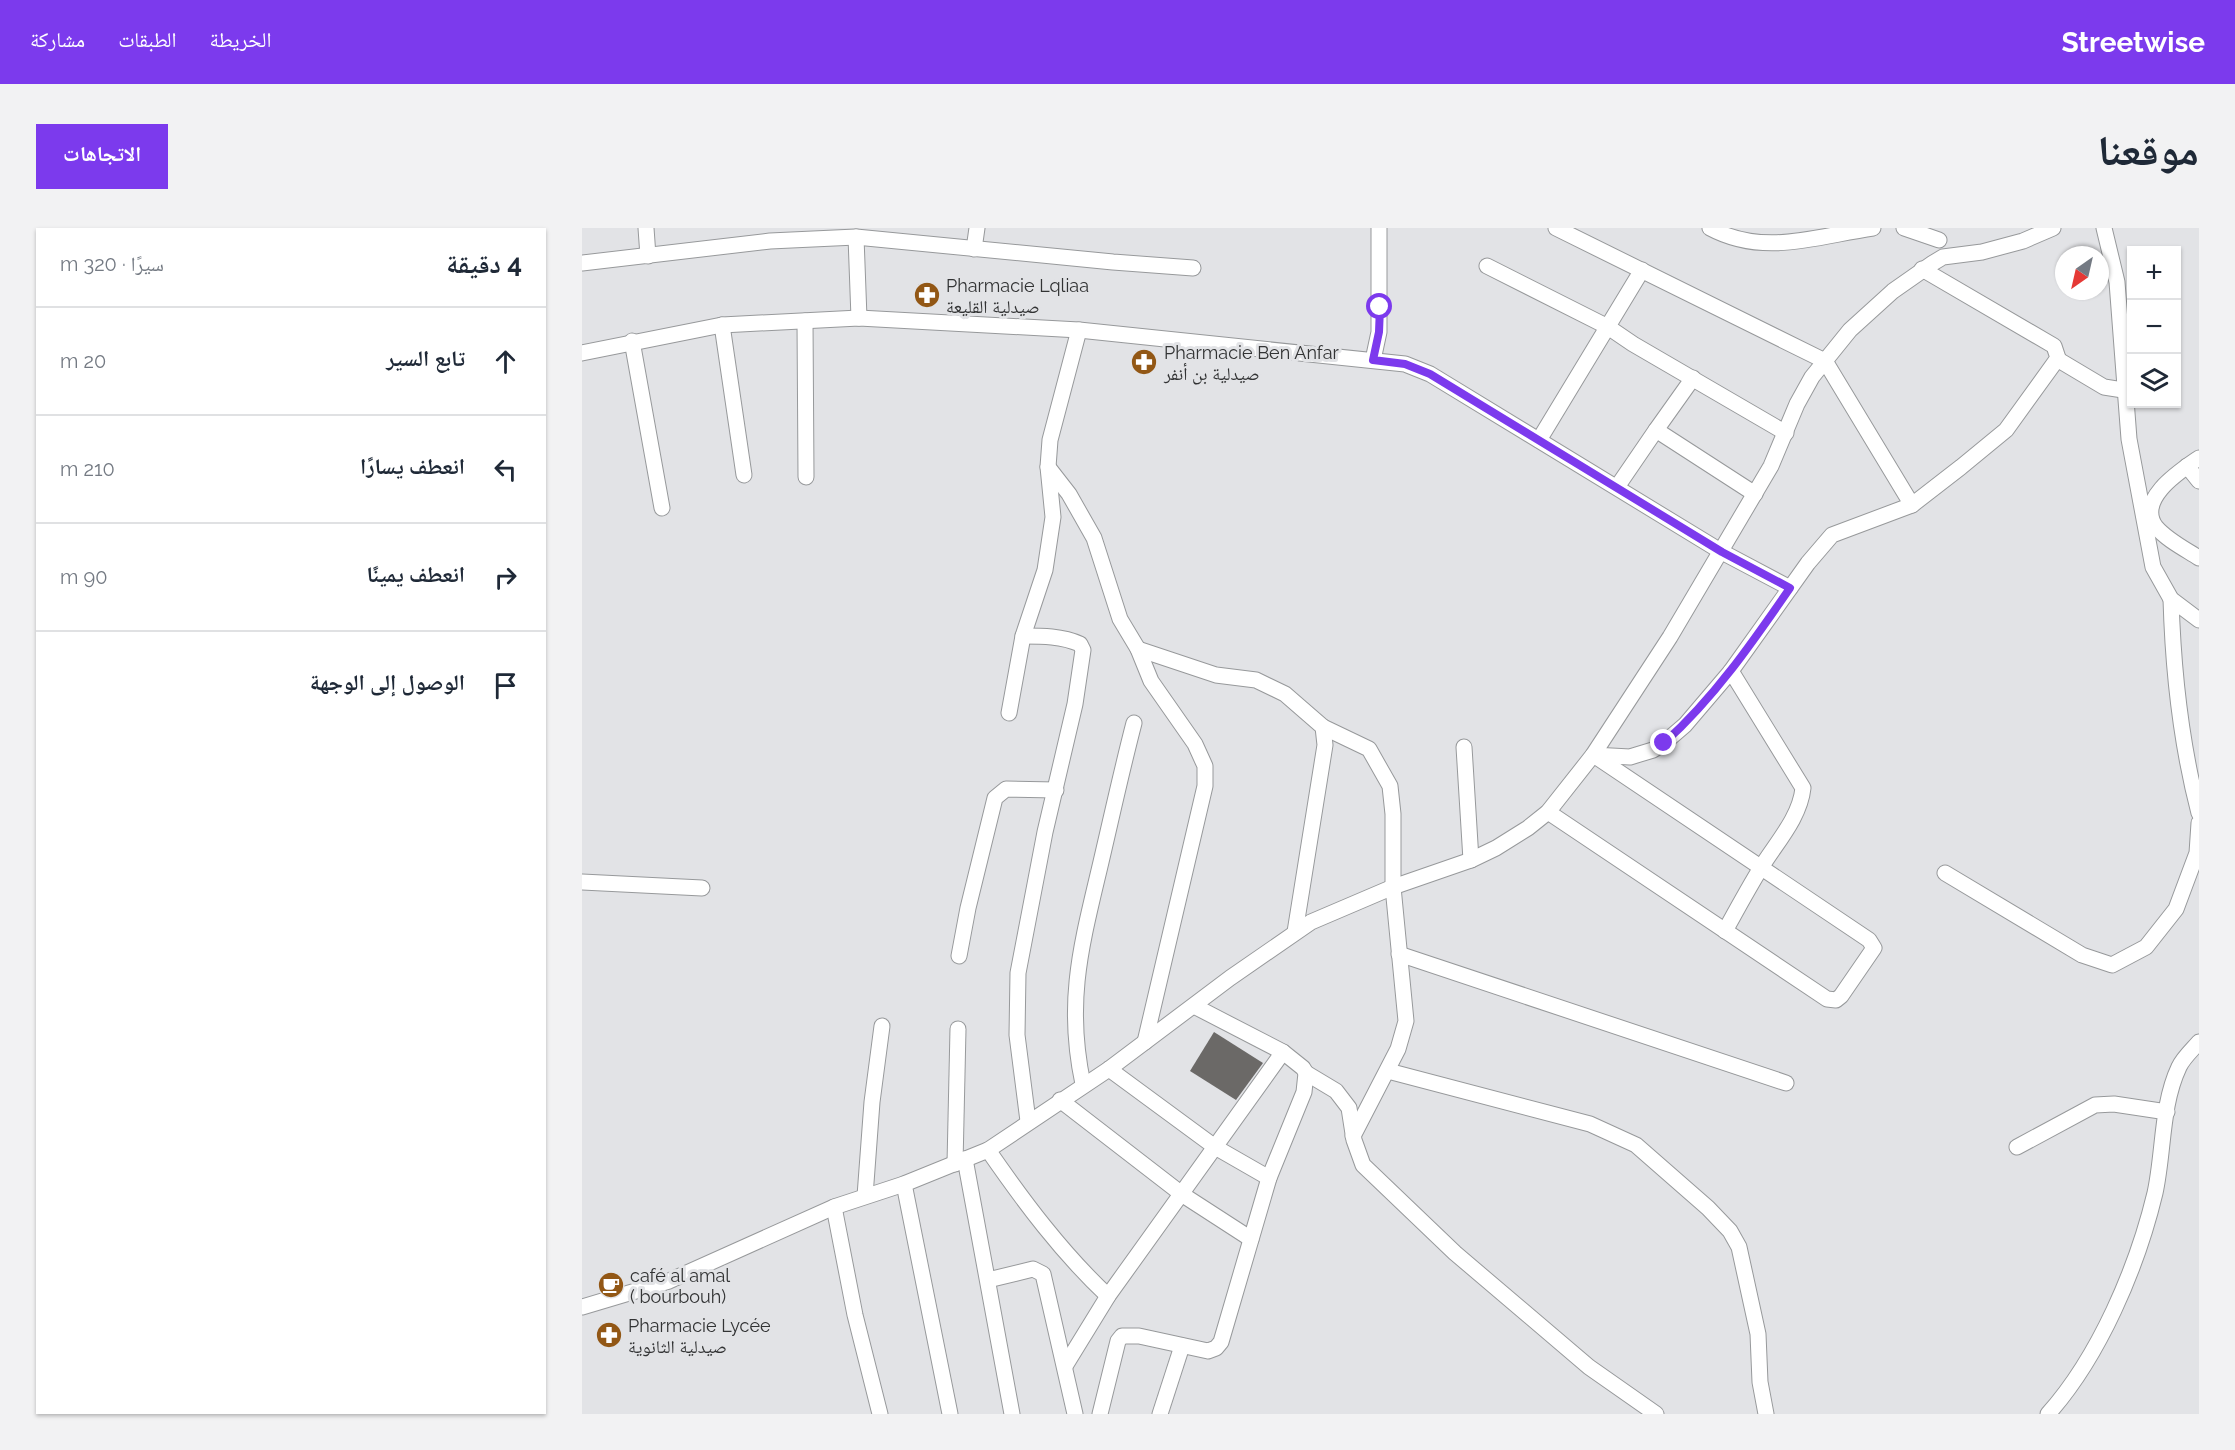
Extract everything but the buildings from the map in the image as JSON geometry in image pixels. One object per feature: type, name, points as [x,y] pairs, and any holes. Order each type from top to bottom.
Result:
[{"type":"street","points":[[646,228],[648,256]]},
{"type":"street","points":[[974,249],[977,228]]},
{"type":"street","points":[[1373,360],[1379,332],[1379,228]]},
{"type":"street","points":[[1556,228],[1825,360],[1912,505]]},
{"type":"street","points":[[1710,228],[1729,237],[1763,245],[1790,243],[1873,228]]},
{"type":"street","points":[[1904,228],[1941,234],[1943,257]]},
{"type":"street","points":[[582,1306],[669,1281],[834,1207],[904,1184],[988,1150],[1083,1084],[1109,1069],[1311,922],[1393,887],[1471,860],[1496,848],[1548,812],[1593,755],[1722,552],[1786,433],[1797,404],[1825,360],[1869,313],[1922,268],[1943,257],[1982,252],[2053,228]]},
{"type":"street","points":[[2104,228],[2117,282],[2123,390],[2129,439],[2153,567],[2171,598],[2199,620]]},
{"type":"street","points":[[582,263],[648,256],[770,234],[856,237],[1193,268]]},
{"type":"street","points":[[856,237],[859,318]]},
{"type":"street","points":[[1487,266],[1608,327],[1786,433]]},
{"type":"street","points":[[1593,755],[1630,757],[1653,750],[1685,725],[1731,671],[1822,544],[1838,530],[1912,505],[2006,430],[2057,359],[2058,352],[2054,346],[1922,268]]},
{"type":"street","points":[[1539,440],[1641,270]]},
{"type":"street","points":[[582,352],[722,325],[859,318],[1080,330],[1373,360],[1415,367],[1722,552],[1790,588]]},
{"type":"street","points":[[805,321],[806,477]]},
{"type":"street","points":[[722,325],[744,475]]},
{"type":"street","points":[[1009,713],[1023,636],[1045,570],[1052,531],[1048,467],[1055,419],[1080,330]]},
{"type":"street","points":[[632,341],[662,508]]},
{"type":"street","points":[[2057,359],[2104,387],[2123,390]]},
{"type":"street","points":[[1617,487],[1693,378]]},
{"type":"street","points":[[1656,430],[1755,494]]},
{"type":"street","points":[[2199,481],[2193,462],[2157,493],[2151,508],[2152,519],[2158,529],[2199,558]]},
{"type":"street","points":[[1048,467],[1069,494],[1090,530],[1110,595],[1138,649],[1151,681],[1195,744],[1205,766],[1205,786],[1144,1042]]},
{"type":"street","points":[[2171,598],[2172,644],[2190,777],[2199,813]]},
{"type":"street","points":[[1023,636],[1065,639],[1080,644],[1083,648],[1076,704],[1037,874],[1016,993],[1017,1035],[1028,1121]]},
{"type":"street","points":[[1138,649],[1216,675],[1256,680],[1285,693],[1323,727],[1369,749],[1390,786],[1395,843],[1393,887],[1406,1021],[1398,1049],[1388,1071],[1353,1136]]},
{"type":"street","points":[[1725,931],[1761,868],[1794,817],[1802,801],[1803,788],[1731,671]]},
{"type":"street","points":[[1083,1084],[1074,1022],[1082,945],[1134,723]]},
{"type":"street","points":[[1295,932],[1325,745],[1323,727]]},
{"type":"street","points":[[1464,747],[1471,860]]},
{"type":"street","points":[[1548,812],[1827,999],[1836,1000],[1840,996],[1870,956],[1874,948],[1869,940],[1593,755]]},
{"type":"street","points":[[959,956],[968,908],[995,798],[1006,789],[1056,790]]},
{"type":"street","points":[[1945,873],[2082,955],[2112,965],[2146,947],[2176,909],[2198,854],[2199,823]]},
{"type":"street","points":[[582,882],[702,888]]},
{"type":"street","points":[[1400,954],[1786,1083]]},
{"type":"street","points":[[1194,1006],[1283,1052],[1297,1062],[1306,1073],[1336,1091],[1349,1108],[1353,1136],[1363,1165],[1455,1252],[1589,1367],[1656,1414]]},
{"type":"street","points":[[865,1196],[871,1114],[882,1026]]},
{"type":"street","points":[[958,1029],[960,1162],[988,1280],[1012,1414]]},
{"type":"street","points":[[2048,1414],[2083,1369],[2118,1299],[2143,1233],[2155,1191],[2167,1112],[2179,1066],[2199,1042]]},
{"type":"street","points":[[1065,1366],[1108,1296],[1183,1195],[1283,1052]]},
{"type":"street","points":[[1109,1069],[1215,1148],[1269,1178]]},
{"type":"street","points":[[1388,1071],[1590,1124],[1636,1145],[1708,1208],[1730,1231],[1739,1247],[1758,1334],[1760,1382],[1766,1414]]},
{"type":"street","points":[[1100,1414],[1118,1341],[1122,1336],[1139,1336],[1208,1351],[1219,1345],[1229,1321],[1269,1178],[1304,1092],[1306,1073]]},
{"type":"street","points":[[1060,1100],[1183,1195],[1251,1239]]},
{"type":"street","points":[[2017,1147],[2095,1105],[2114,1104],[2167,1112]]},
{"type":"street","points":[[988,1150],[1051,1235],[1082,1272],[1108,1296]]},
{"type":"street","points":[[904,1184],[950,1414]]},
{"type":"street","points":[[834,1207],[855,1315],[880,1414]]},
{"type":"street","points":[[988,1280],[1033,1269],[1041,1272],[1075,1414]]},
{"type":"street","points":[[1160,1414],[1182,1346]]},
{"type":"place","name":"Pharmacie Lqliaa صيدلية القليعة","points":[[927,295]]},
{"type":"place","name":"Pharmacie Ben Anfar صيدلية بن أنفر","points":[[1144,362]]},
{"type":"place","name":"café al amal ( bourbouh)","points":[[611,1285]]},
{"type":"place","name":"Pharmacie Lycée صيدلية الثانوية","points":[[609,1335]]},
{"type":"route","points":[[1380,307],[1379,332],[1373,360],[1405,364],[1430,374],[1722,552],[1790,588],[1731,671],[1685,725],[1664,743]]}]
